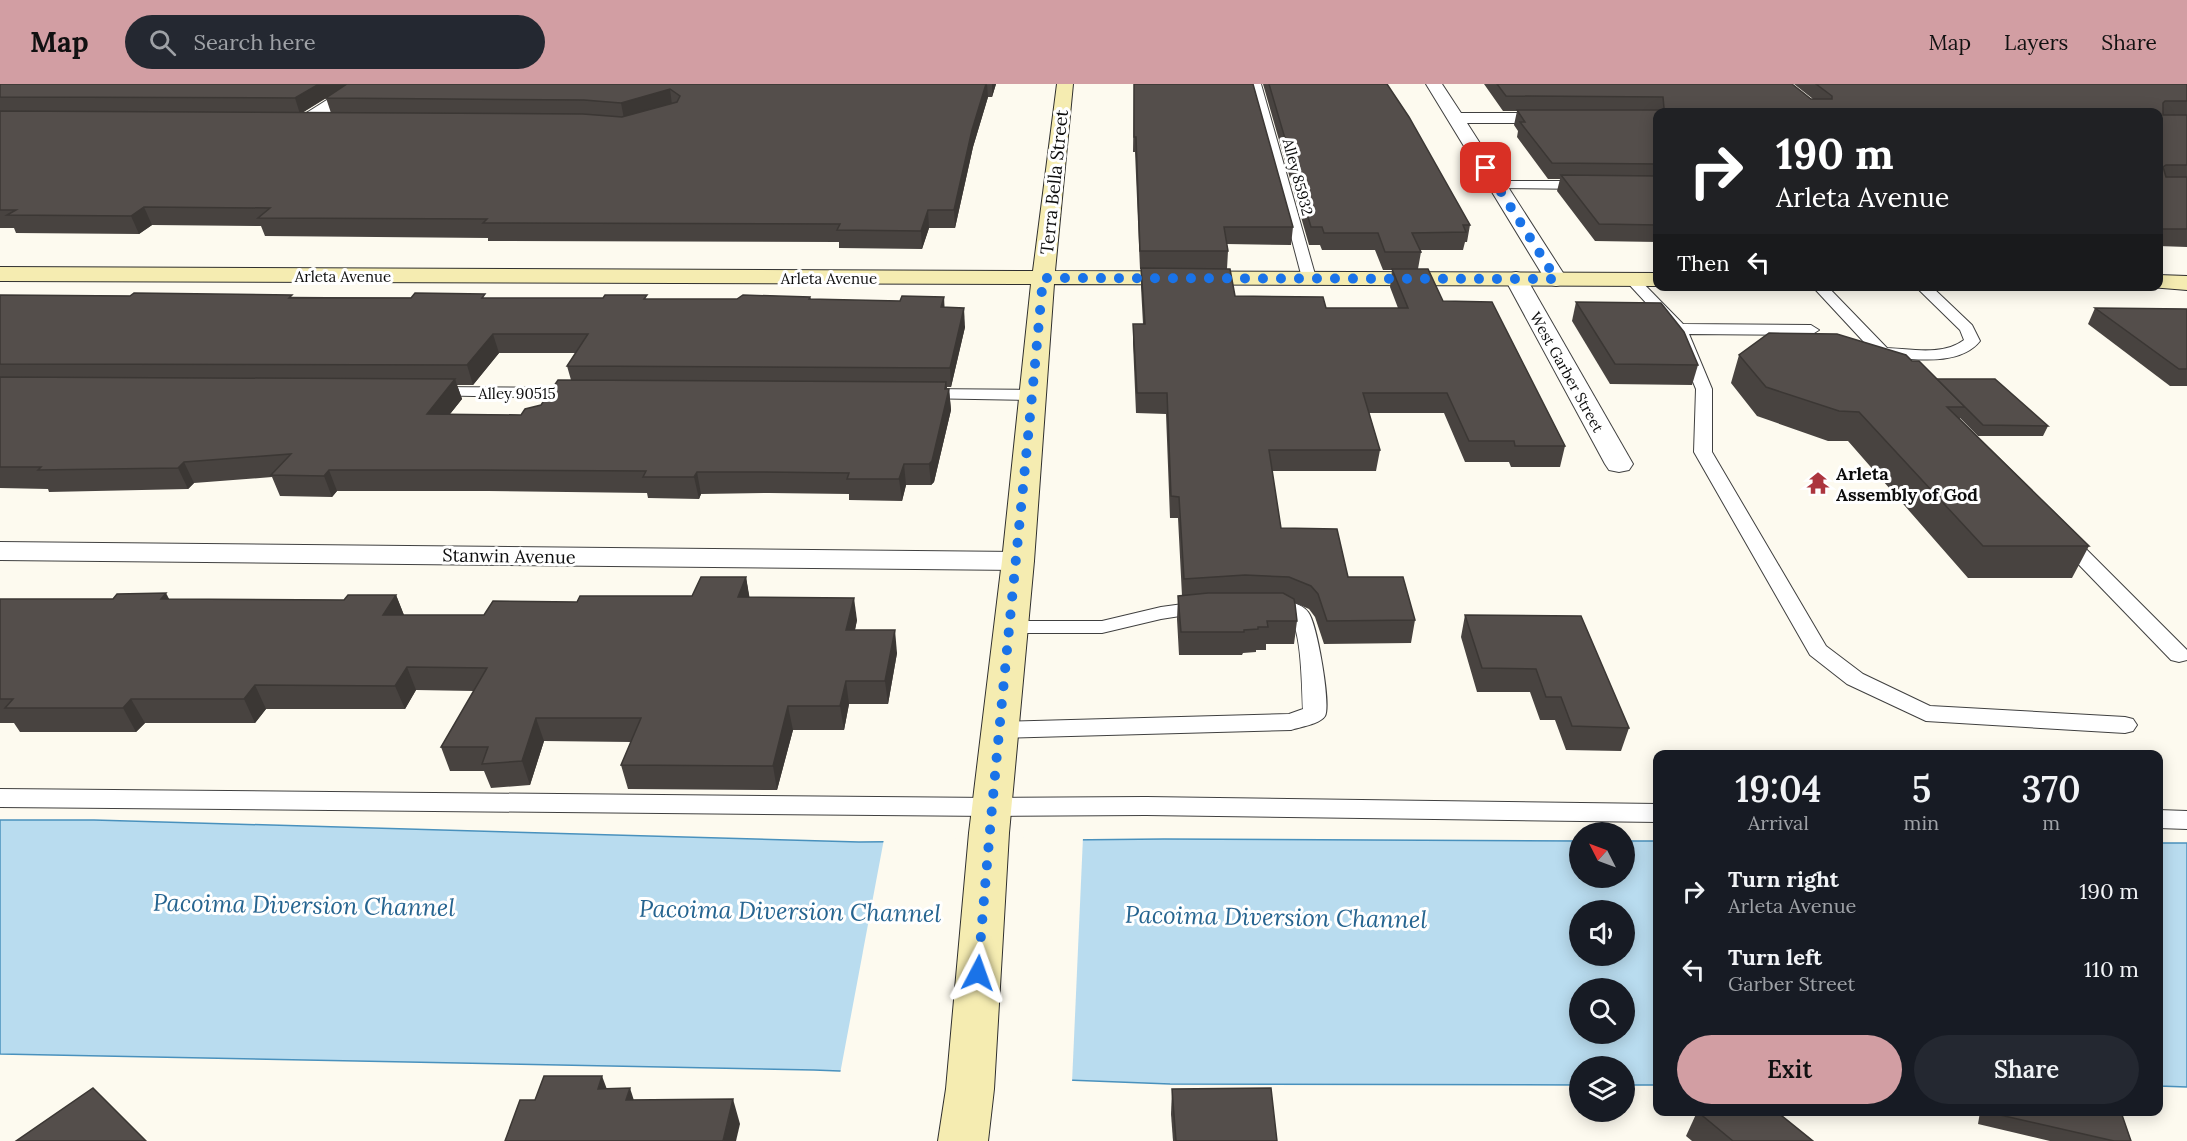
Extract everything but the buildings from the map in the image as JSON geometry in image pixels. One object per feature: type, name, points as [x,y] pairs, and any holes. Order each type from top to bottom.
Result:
[{"type":"main road","name":"Terra Bella Street","points":[[963,1141],[990,820],[1018,561],[1043,278],[1065,84]]},
{"type":"main road","name":"Arleta Avenue","points":[[0,274],[1653,280]]},
{"type":"main road","points":[[2163,282],[2187,283]]},
{"type":"street","points":[[341,121],[300,121],[363,84]]},
{"type":"street","points":[[1434,84],[1556,279]]},
{"type":"street","points":[[1455,118],[1574,118]]},
{"type":"street","name":"West Garber Street","points":[[1516,279],[1619,464]]},
{"type":"street","name":"Stanwin Avenue","points":[[0,551],[1018,561]]},
{"type":"lane","name":"Alley 85932","points":[[1256,84],[1309,279]]},
{"type":"lane","points":[[1497,185],[1600,185]]},
{"type":"lane","points":[[1632,280],[1679,329],[1704,389],[1703,452],[1818,650],[1855,679],[1926,712],[2125,725]]},
{"type":"lane","points":[[1824,291],[1911,381]]},
{"type":"lane","points":[[1883,353],[1942,353],[1965,349],[1972,341],[1967,328],[1927,291]]},
{"type":"lane","points":[[1679,329],[1811,330]]},
{"type":"lane","name":"Alley 90515","points":[[416,392],[594,393]]},
{"type":"lane","points":[[903,394],[1033,395]]},
{"type":"lane","points":[[2053,527],[2179,655]]},
{"type":"lane","points":[[1001,730],[1292,722],[1315,713],[1307,635],[1302,617],[1294,610],[1206,607],[1161,613],[1102,627],[1011,627]]},
{"type":"lane","points":[[0,798],[990,820],[1146,806],[1653,813]]},
{"type":"lane","points":[[2163,819],[2187,820]]},
{"type":"water","name":"Pacoima Diversion Channel","points":[[0,820],[94,820],[859,842],[1164,839],[1569,841],[1569,888],[1635,888],[1635,841],[1653,841],[1653,1085],[1635,1085],[1635,1056],[1569,1056],[1569,1085],[1170,1084],[814,1070],[0,1054]]},
{"type":"water","points":[[2163,843],[2187,843],[2187,1087],[2163,1086]]},
{"type":"pier","points":[[1083,837],[1072,1083],[840,1074],[884,839]]},
{"type":"place","name":"Arleta Assembly of God","points":[[1818,483]]},
{"type":"route","points":[[978,973],[989,833],[1018,561],[1043,278],[1556,279],[1486,168]]}]
